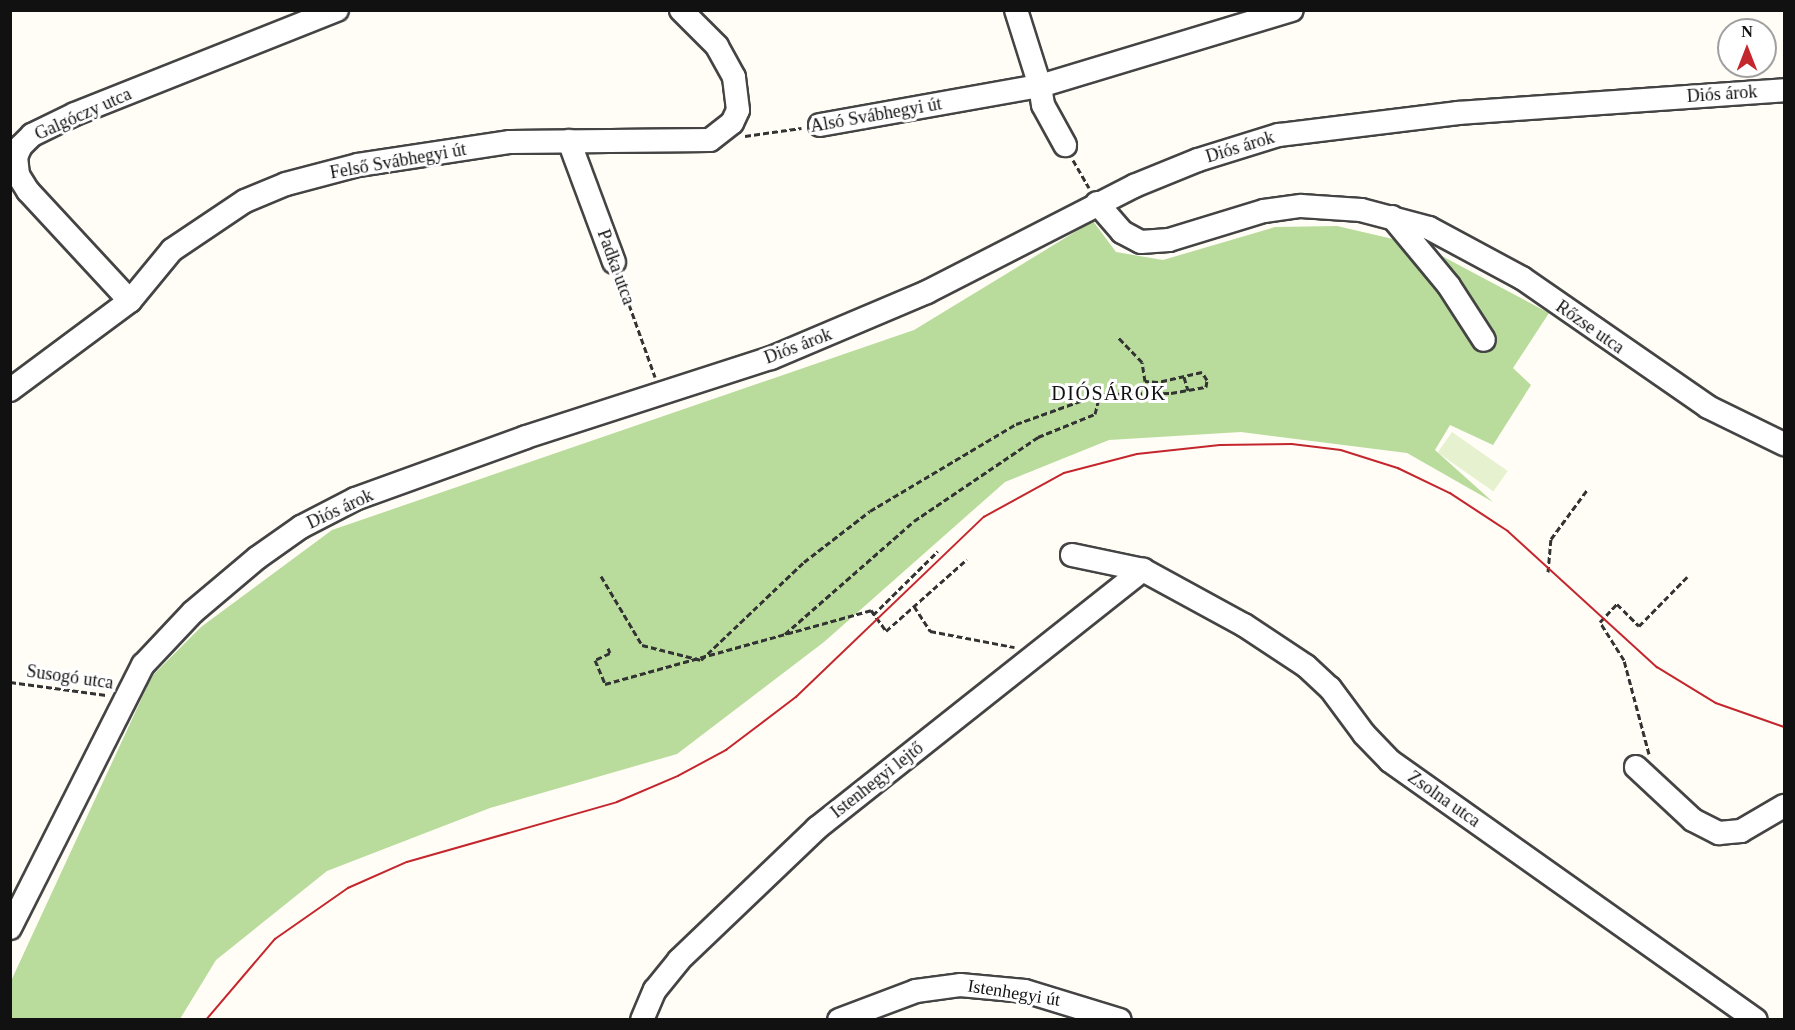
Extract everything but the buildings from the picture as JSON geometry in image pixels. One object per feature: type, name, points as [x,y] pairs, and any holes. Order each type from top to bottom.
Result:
[{"type":"street","name":"Galgóczy utca","points":[[130,301],[28,192],[18,175],[16,157],[21,146],[32,135],[75,114],[337,10]]},
{"type":"street","points":[[681,10],[717,46],[734,77],[738,110],[732,123],[710,141]]},
{"type":"street","points":[[1016,10],[1037,76],[1043,105],[1065,145]]},
{"type":"street","name":"Alsó Svábhegyi út","points":[[820,125],[1037,76],[1292,10]]},
{"type":"street","name":"Diós árok","points":[[10,928],[143,665],[193,612],[301,527],[355,499],[661,393],[771,358],[873,316],[968,273],[1097,203],[1198,160],[1279,135],[1312,129],[1458,113],[1785,90]]},
{"type":"street","name":"Padka utca","points":[[569,141],[614,262]]},
{"type":"street","name":"Felső Svábhegyi út","points":[[130,301],[172,250],[245,201],[286,183],[358,165],[510,142],[679,144],[710,141]]},
{"type":"street","name":"Rőzse utca","points":[[1097,203],[1122,232],[1141,242],[1169,240],[1282,208],[1337,206],[1392,217],[1429,228],[1497,263],[1690,396],[1785,444]]},
{"type":"street","points":[[1392,217],[1449,285],[1484,340]]},
{"type":"street","points":[[10,390],[130,301]]},
{"type":"street","name":"Zsolna utca","points":[[1072,555],[1143,570],[1306,666],[1330,688],[1364,734],[1390,761],[1756,1020]]},
{"type":"street","name":"Istenhegyi lejtő","points":[[642,1020],[655,990],[679,960],[817,828],[1143,570]]},
{"type":"street","points":[[1636,767],[1694,820],[1719,833],[1741,831],[1785,806]]},
{"type":"street","name":"Istenhegyi út","points":[[839,1020],[916,991],[960,985],[1025,991],[1120,1020]]},
{"type":"path","name":"Alsó Svábhegyi út","points":[[710,141],[820,125]]},
{"type":"path","points":[[1065,145],[1097,203]]},
{"type":"path","name":"Padka utca","points":[[614,262],[661,393]]},
{"type":"path","points":[[701,660],[804,562],[870,511],[1016,424],[1100,394],[1188,390],[1206,387],[1208,380],[1202,372],[1184,377],[1145,381],[1142,362],[1118,336]]},
{"type":"path","points":[[1184,377],[1188,390]]},
{"type":"path","points":[[783,635],[914,521],[1038,437],[1095,414],[1100,394]]},
{"type":"path","points":[[1548,572],[1551,539],[1587,490]]},
{"type":"path","points":[[872,615],[938,551]]},
{"type":"path","points":[[608,648],[610,653],[595,660],[605,684],[701,660],[871,610],[872,615],[886,631],[967,559]]},
{"type":"path","points":[[601,576],[642,645],[701,660]]},
{"type":"path","points":[[1653,783],[1647,742],[1624,660],[1600,622],[1617,604],[1639,626],[1687,577]]},
{"type":"path","points":[[914,606],[930,631],[1039,652]]},
{"type":"path","name":"Susogó utca","points":[[10,682],[125,698]]},
{"type":"green space","points":[[1093,221],[1116,252],[1163,260],[1275,227],[1337,226],[1423,246],[1549,313],[1513,368],[1531,385],[1493,445],[1450,425],[1435,450],[1493,502],[1407,453],[1241,432],[1109,440],[1005,482],[824,642],[677,754],[490,808],[327,871],[216,960],[180,1019],[11,1020],[11,981],[152,676],[201,627],[332,530],[914,330]]},
{"type":"green space","points":[[1452,432],[1508,471],[1493,491],[1438,452]]},
{"type":"tram line","points":[[206,1020],[275,939],[348,888],[407,862],[617,802],[678,776],[726,750],[796,697],[984,517],[1064,473],[1137,454],[1220,445],[1292,444],[1341,450],[1398,468],[1450,493],[1508,531],[1657,667],[1716,703],[1784,727]]},
{"type":"district","name":"DIÓSÁROK","points":[[1109,393]]}]
